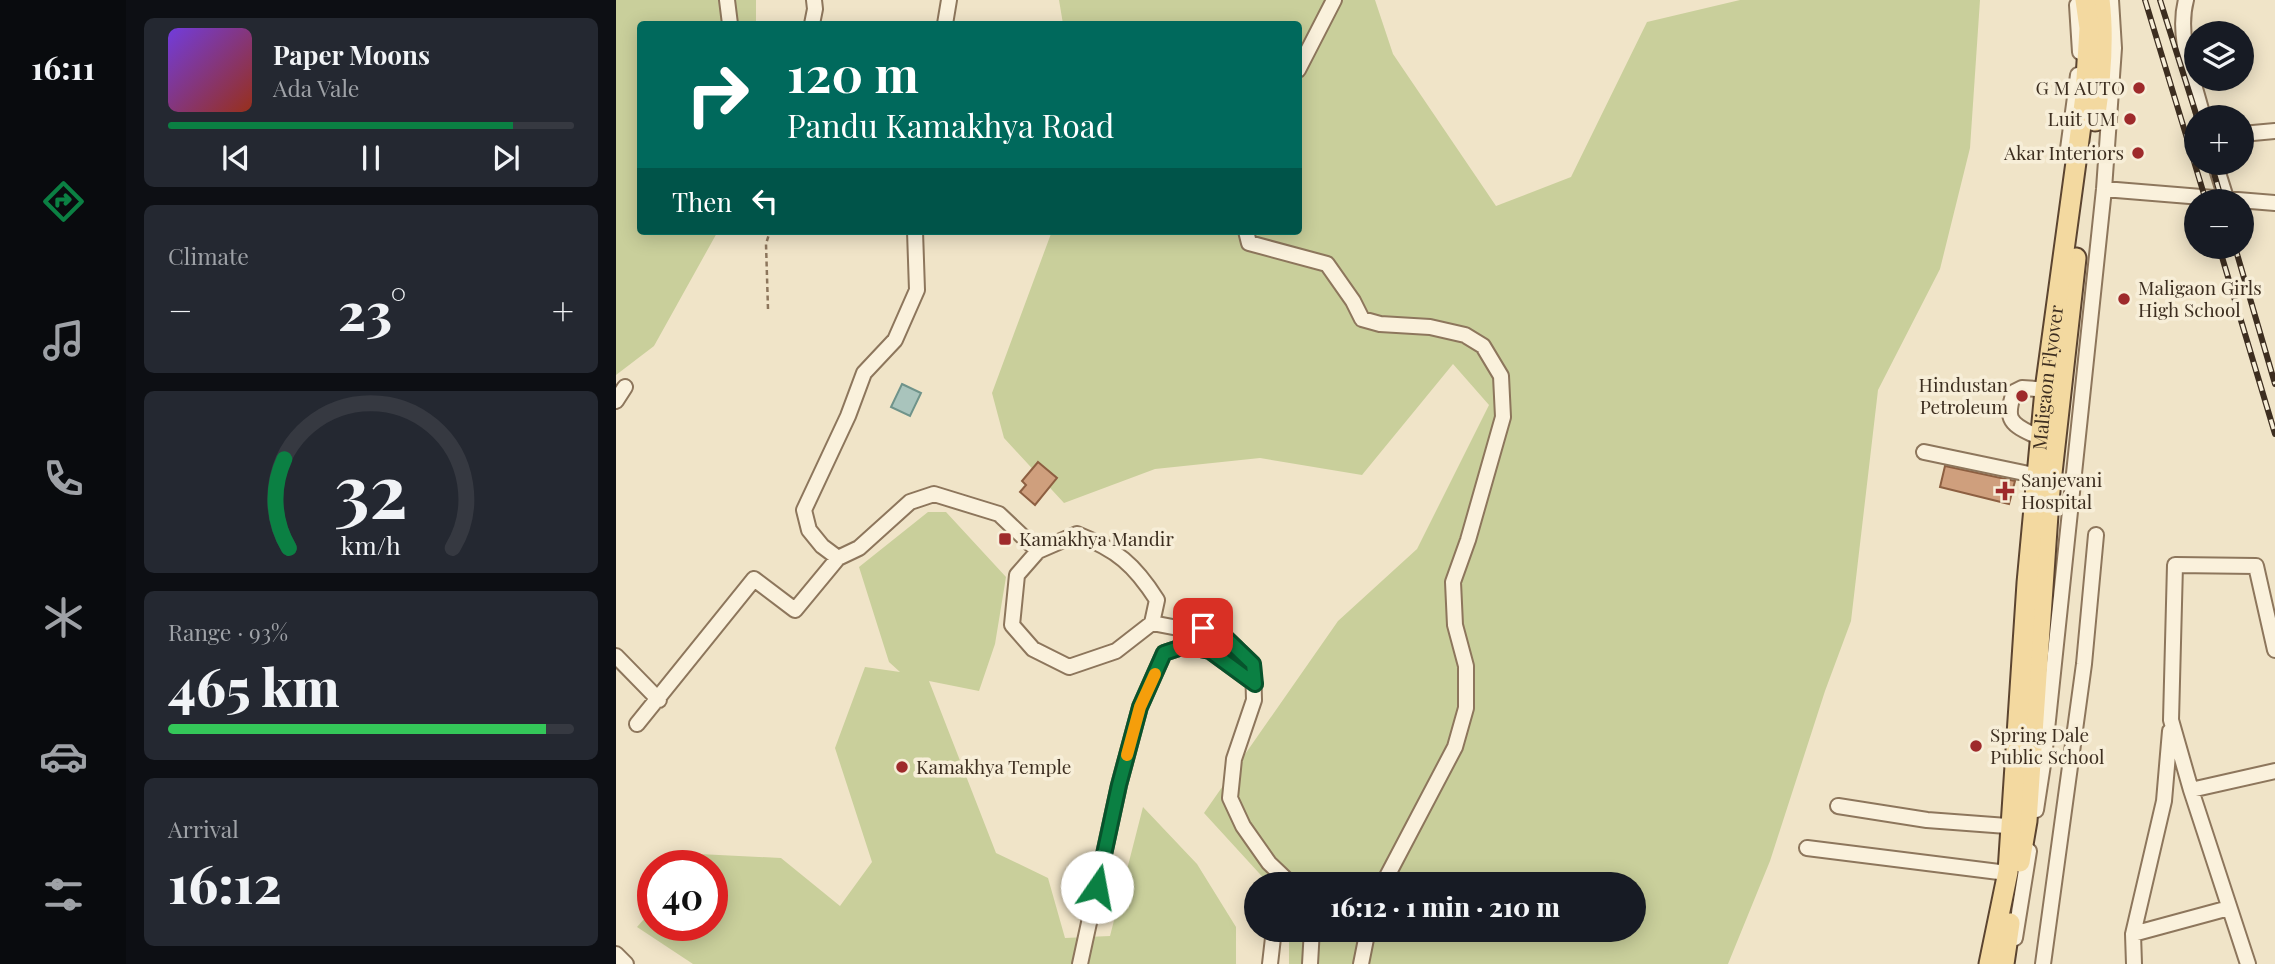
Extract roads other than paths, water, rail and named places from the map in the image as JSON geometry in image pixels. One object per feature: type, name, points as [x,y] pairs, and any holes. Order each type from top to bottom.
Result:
[{"type":"main road","name":"Maligaon Flyover","points":[[1989,964],[2007,872],[2028,571],[2045,390],[2085,96],[2089,28],[2085,0]]},
{"type":"main road","name":"Maligaon Flyover","points":[[2004,964],[2027,821],[2049,500],[2064,356],[2099,92],[2102,19],[2100,0]]},
{"type":"street","points":[[727,0],[730,21]]},
{"type":"street","points":[[814,0],[816,9],[814,21]]},
{"type":"street","points":[[945,21],[948,0]]},
{"type":"street","points":[[1302,62],[1334,0]]},
{"type":"street","points":[[1983,964],[2007,826],[2032,434],[2080,55],[2077,0]]},
{"type":"street","points":[[2011,964],[2044,758],[2104,189],[2114,48],[2111,0]]},
{"type":"street","points":[[2186,0],[2182,15],[2200,105]]},
{"type":"street","points":[[2254,133],[2275,131]]},
{"type":"street","points":[[2104,189],[2184,195]]},
{"type":"street","points":[[2254,201],[2275,203]]},
{"type":"street","points":[[838,558],[822,546],[809,530],[804,510],[848,416],[864,373],[895,340],[917,290],[915,235]]},
{"type":"street","points":[[1247,235],[1250,243],[1327,264],[1362,319],[1380,324],[1430,327],[1465,334],[1483,346],[1501,376],[1503,417],[1468,540],[1453,582],[1455,625],[1466,666],[1466,708],[1455,747],[1389,872]]},
{"type":"street","points":[[616,401],[625,387]]},
{"type":"street","points":[[2032,434],[2014,425],[2010,416],[2014,392],[2022,388],[2037,389]]},
{"type":"street","points":[[1924,452],[2029,474]]},
{"type":"street","points":[[637,724],[754,579],[795,610],[838,558],[859,548],[910,502],[934,494],[999,514],[1038,551]]},
{"type":"street","points":[[1077,534],[1108,547],[1140,574],[1157,600],[1152,623],[1116,651],[1069,667],[1032,649],[1012,625],[1017,575],[1038,551],[1077,534]]},
{"type":"street","points":[[2043,964],[2082,676],[2096,535]]},
{"type":"street","points":[[2134,964],[2133,934],[2164,801],[2171,720],[2175,565],[2256,566],[2275,650]]},
{"type":"street","points":[[1152,623],[1178,628],[1203,628],[1226,638],[1253,664],[1254,700],[1234,759],[1230,797],[1243,826],[1278,872]]},
{"type":"street","points":[[1080,964],[1119,785],[1140,707],[1164,653],[1185,646],[1210,651],[1255,684]]},
{"type":"street","points":[[616,656],[659,700]]},
{"type":"street","points":[[2171,720],[2248,964]]},
{"type":"street","points":[[2191,790],[2275,771]]},
{"type":"street","points":[[1838,806],[1927,820],[2007,826]]},
{"type":"street","points":[[1807,848],[1999,872]]},
{"type":"street","points":[[2133,934],[2230,908]]},
{"type":"street","points":[[1270,964],[1273,942]]},
{"type":"street","points":[[1310,964],[1311,942]]},
{"type":"street","points":[[1361,964],[1365,942]]},
{"type":"street","points":[[616,954],[625,964]]},
{"type":"water","points":[[902,384],[921,393],[910,416],[891,407]]},
{"type":"railway","points":[[2145,0],[2202,189]]},
{"type":"railway","points":[[2160,0],[2193,105]]},
{"type":"railway","points":[[2214,175],[2219,189]]},
{"type":"railway","points":[[2223,259],[2275,434]]},
{"type":"railway","points":[[2239,259],[2275,384]]},
{"type":"place","name":"G M AUTO","points":[[2139,88]]},
{"type":"place","name":"Luit UM","points":[[2130,119]]},
{"type":"place","name":"Akar Interiors","points":[[2138,153]]},
{"type":"place","name":"Maligaon Girls High School","points":[[2124,299]]},
{"type":"place","name":"Hindustan Petroleum","points":[[2022,396]]},
{"type":"place","name":"Sanjevani Hospital","points":[[2005,491]]},
{"type":"place","name":"Kamakhya Mandir","points":[[1005,539]]},
{"type":"place","name":"Spring Dale Public School","points":[[1976,746]]},
{"type":"place","name":"Kamakhya Temple","points":[[902,767]]}]
